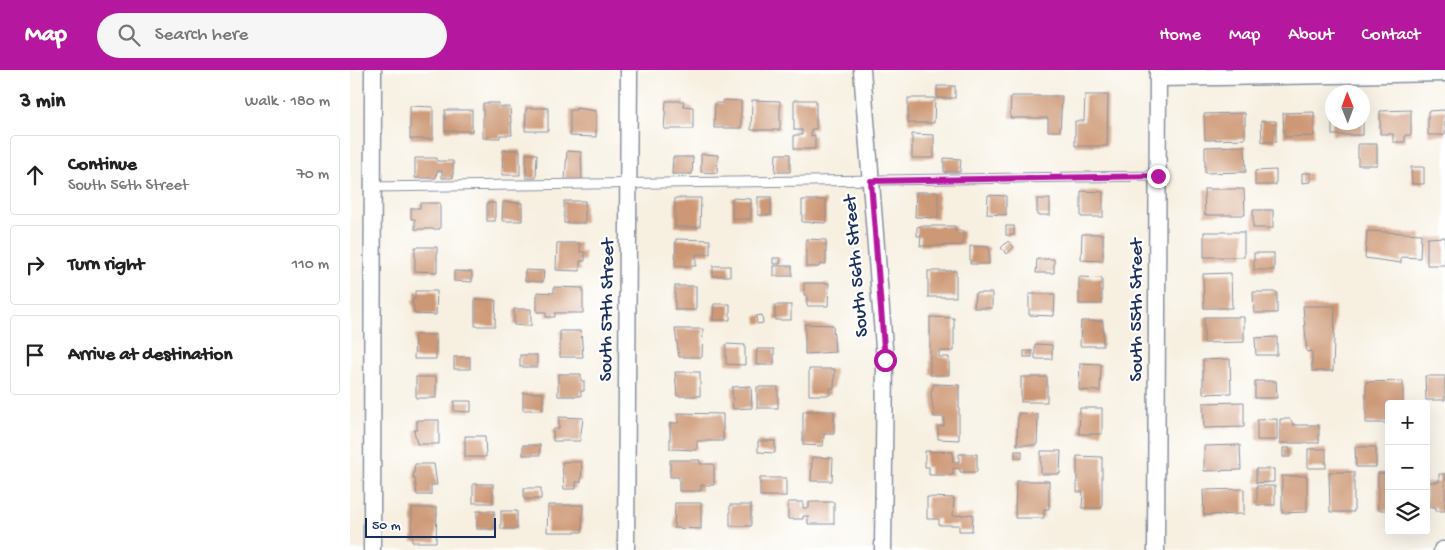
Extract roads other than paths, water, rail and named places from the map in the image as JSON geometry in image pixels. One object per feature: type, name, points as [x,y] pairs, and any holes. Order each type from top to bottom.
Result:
[{"type":"street","points":[[372,550],[373,70]]},
{"type":"street","name":"South 57th Street","points":[[626,550],[628,70]]},
{"type":"street","name":"South 56th Street","points":[[862,70],[885,360],[883,550]]},
{"type":"street","points":[[1158,74],[1445,73]]},
{"type":"street","name":"South 55th Street","points":[[1156,550],[1158,74]]},
{"type":"lane","points":[[373,187],[629,185],[1158,176]]}]
